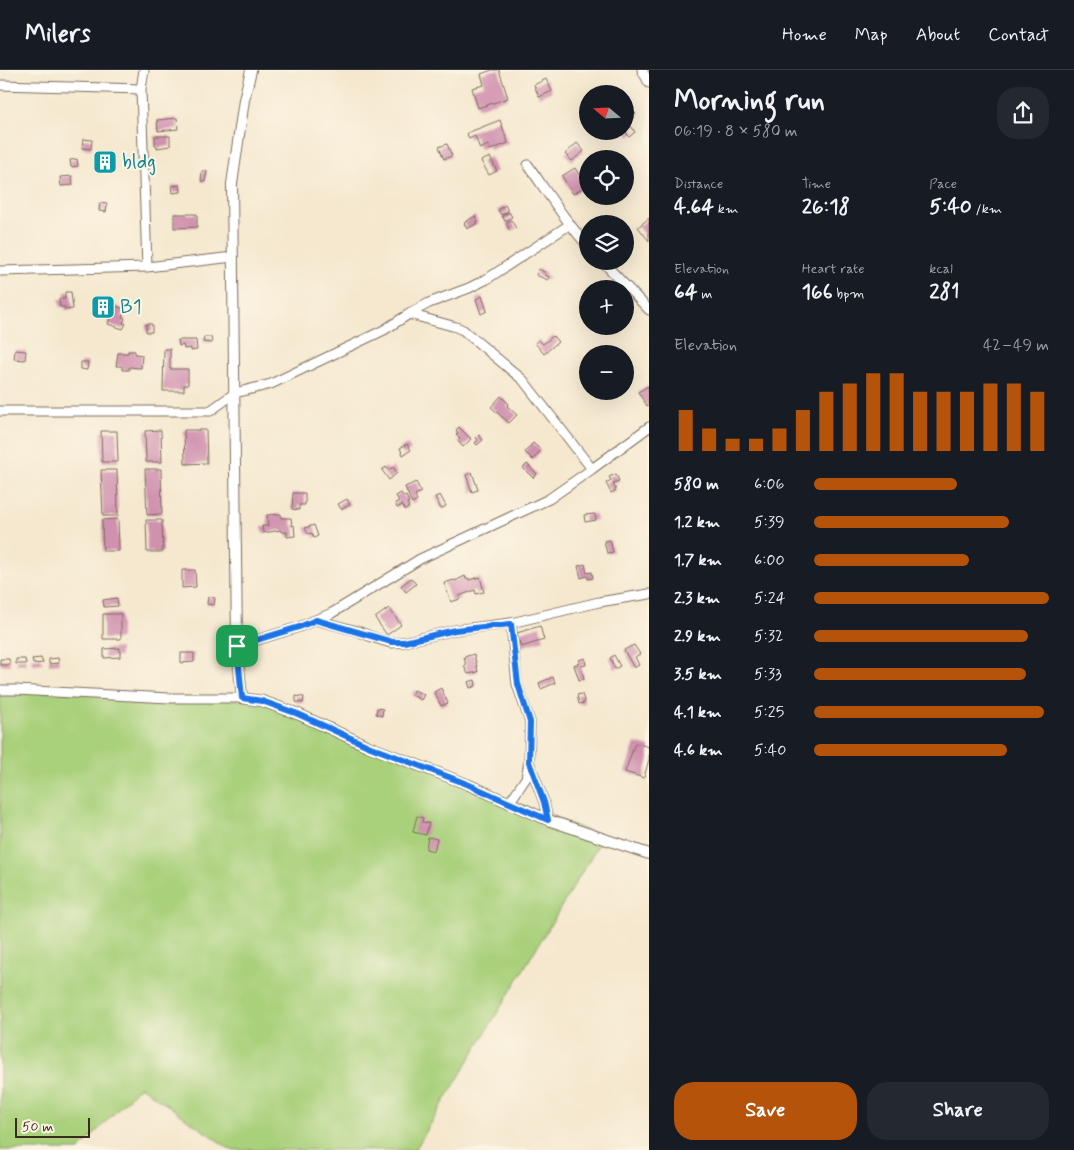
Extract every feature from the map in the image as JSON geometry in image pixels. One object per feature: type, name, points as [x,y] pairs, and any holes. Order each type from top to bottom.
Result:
[{"type":"street","points":[[144,70],[141,89],[146,266]]},
{"type":"street","points":[[242,698],[237,646],[232,184],[244,100],[251,70]]},
{"type":"street","points":[[642,70],[649,83]]},
{"type":"street","points":[[0,85],[141,89]]},
{"type":"street","points":[[528,165],[558,206],[569,225],[579,236]]},
{"type":"street","points":[[0,411],[207,412],[213,410],[235,393],[271,384],[384,330],[429,303],[487,279],[569,225]]},
{"type":"street","points":[[0,271],[146,266],[233,257]]},
{"type":"street","points":[[611,270],[649,310]]},
{"type":"street","points":[[410,314],[463,330],[510,368],[536,395],[592,469]]},
{"type":"street","points":[[237,646],[299,627],[332,614],[420,559],[548,499],[649,426]]},
{"type":"street","points":[[316,620],[392,642],[404,642],[455,630],[511,624],[599,602],[649,594]]},
{"type":"street","points":[[508,803],[526,778],[529,762],[530,722],[518,684],[511,624]]},
{"type":"street","points":[[0,690],[169,698],[242,698],[262,701],[298,714],[368,746],[467,784],[548,820],[649,854]]},
{"type":"street","points":[[529,762],[544,802],[548,820]]},
{"type":"green space","points":[[0,690],[262,701],[603,837],[415,1150],[231,1150],[140,1086],[79,1150],[0,1150]]},
{"type":"building","points":[[492,70],[499,70],[508,98],[478,108],[472,88],[484,85],[481,74]]},
{"type":"building","points":[[546,79],[552,91],[539,97],[534,85]]},
{"type":"building","points":[[177,118],[178,129],[158,131],[157,120]]},
{"type":"building","points":[[500,120],[508,143],[490,150],[488,145],[480,149],[475,136],[469,139],[467,133]]},
{"type":"building","points":[[155,136],[170,136],[170,146],[157,148],[155,146]]},
{"type":"building","points":[[83,139],[92,140],[91,149],[82,148]]},
{"type":"building","points":[[577,143],[583,150],[579,150],[579,155],[572,161],[565,154]]},
{"type":"building","points":[[447,144],[452,156],[444,159],[439,147]]},
{"type":"building","name":"bldg","points":[[110,157],[111,167],[99,168],[98,158]]},
{"type":"building","points":[[490,157],[497,171],[489,175],[481,161]]},
{"type":"building","points":[[77,159],[78,166],[71,167],[70,160]]},
{"type":"building","points":[[575,168],[579,175],[579,190],[573,194],[562,176]]},
{"type":"building","points":[[202,171],[207,171],[205,182],[201,181]]},
{"type":"building","points":[[72,176],[73,185],[61,186],[60,177]]},
{"type":"building","points":[[180,185],[181,192],[173,193],[172,186]]},
{"type":"building","points":[[100,203],[107,204],[106,212],[99,211]]},
{"type":"building","points":[[505,205],[508,211],[501,215],[498,210]]},
{"type":"building","points":[[509,212],[512,217],[505,221],[502,216]]},
{"type":"building","points":[[174,214],[197,214],[197,227],[174,228]]},
{"type":"building","points":[[475,216],[478,223],[467,229],[464,223]]},
{"type":"building","points":[[649,218],[649,241],[638,227]]},
{"type":"building","points":[[511,220],[516,228],[510,231],[506,223]]},
{"type":"building","points":[[539,269],[546,273],[545,275],[549,277],[548,280],[536,275]]},
{"type":"building","points":[[65,292],[71,292],[73,309],[65,310],[65,307],[60,307],[59,299],[65,299]]},
{"type":"building","points":[[482,296],[487,311],[481,314],[476,299]]},
{"type":"building","name":"B1","points":[[99,298],[109,299],[108,316],[98,315]]},
{"type":"building","points":[[115,306],[125,309],[122,317],[125,318],[123,323],[126,324],[123,329],[108,324]]},
{"type":"building","points":[[146,324],[152,324],[152,332],[146,332]]},
{"type":"building","points":[[553,336],[558,342],[544,354],[535,343],[539,340],[543,344]]},
{"type":"building","points":[[204,337],[211,337],[212,343],[203,342]]},
{"type":"building","points":[[178,340],[196,340],[197,350],[191,351],[191,348],[184,349],[183,345],[179,346]]},
{"type":"building","points":[[164,349],[170,349],[170,369],[188,369],[188,385],[184,385],[184,391],[163,391]]},
{"type":"building","points":[[15,350],[26,351],[25,360],[14,359]]},
{"type":"building","points":[[128,351],[135,351],[135,354],[142,355],[141,368],[129,367],[129,370],[122,370],[122,366],[116,366],[118,353],[128,353]]},
{"type":"building","points":[[81,362],[88,362],[87,370],[81,369]]},
{"type":"building","points":[[648,386],[649,405],[647,406],[638,392]]},
{"type":"building","points":[[501,396],[509,404],[507,406],[517,415],[509,423],[491,407]]},
{"type":"building","points":[[459,427],[471,439],[463,447],[456,435],[458,433],[456,430]]},
{"type":"building","points":[[161,430],[162,462],[146,462],[145,431]]},
{"type":"building","points":[[184,430],[206,430],[207,463],[185,464]]},
{"type":"building","points":[[101,431],[117,431],[118,462],[102,462]]},
{"type":"building","points":[[479,435],[483,440],[477,445],[475,443],[478,440],[476,438]]},
{"type":"building","points":[[533,443],[541,450],[533,460],[525,452]]},
{"type":"building","points":[[407,444],[411,450],[403,455],[400,448]]},
{"type":"building","points":[[527,464],[537,474],[533,478],[523,468]]},
{"type":"building","points":[[386,467],[388,470],[393,467],[397,473],[389,480],[382,470]]},
{"type":"building","points":[[145,469],[161,469],[162,514],[147,515]]},
{"type":"building","points":[[101,470],[117,470],[118,516],[103,516]]},
{"type":"building","points":[[472,472],[478,490],[472,492],[466,475]]},
{"type":"building","points":[[616,474],[619,481],[613,483],[616,490],[611,493],[606,483],[611,480],[609,477]]},
{"type":"building","points":[[416,482],[421,492],[415,495],[417,501],[412,504],[405,487]]},
{"type":"building","points":[[293,493],[305,493],[305,505],[299,505],[299,510],[292,509]]},
{"type":"building","points":[[401,493],[404,497],[406,496],[409,502],[407,503],[409,507],[405,510],[402,505],[397,508],[395,503],[399,501],[396,496]]},
{"type":"building","points":[[440,495],[446,506],[441,509],[435,497]]},
{"type":"building","points":[[347,499],[350,505],[341,509],[338,504]]},
{"type":"building","points":[[281,514],[281,518],[291,518],[295,536],[287,537],[287,532],[281,532],[281,530],[263,533],[262,526],[268,526],[267,515]]},
{"type":"building","points":[[595,514],[596,520],[585,522],[584,515]]},
{"type":"building","points":[[118,519],[119,551],[103,551],[102,520]]},
{"type":"building","points":[[146,520],[162,520],[163,552],[147,552]]},
{"type":"building","points":[[314,525],[318,536],[314,538],[312,533],[308,534],[305,528]]},
{"type":"building","points":[[610,540],[613,552],[607,553],[604,541]]},
{"type":"building","points":[[585,564],[587,573],[592,572],[593,578],[588,579],[587,576],[581,578],[578,566]]},
{"type":"building","points":[[182,570],[195,570],[196,587],[182,588]]},
{"type":"building","points":[[465,576],[469,580],[480,577],[484,592],[476,594],[475,590],[459,596],[460,599],[451,602],[444,583],[455,581]]},
{"type":"building","points":[[411,578],[416,584],[406,592],[401,586]]},
{"type":"building","points":[[208,597],[215,598],[214,605],[207,604]]},
{"type":"building","points":[[117,598],[118,606],[104,607],[103,600]]},
{"type":"building","points":[[389,608],[401,625],[387,635],[375,618]]},
{"type":"building","points":[[103,614],[121,614],[121,639],[103,639]]},
{"type":"building","points":[[540,626],[544,640],[521,647],[517,633]]},
{"type":"building","points":[[634,645],[640,654],[635,657],[639,665],[634,668],[624,650]]},
{"type":"building","points":[[120,648],[120,657],[104,658],[104,649]]},
{"type":"building","points":[[181,653],[194,653],[194,662],[181,663]]},
{"type":"building","points":[[474,654],[478,672],[468,674],[464,666],[466,666],[464,657]]},
{"type":"building","points":[[614,655],[620,666],[615,669],[610,658]]},
{"type":"building","points":[[41,658],[43,663],[33,664],[32,659]]},
{"type":"building","points":[[58,658],[59,663],[49,664],[49,659]]},
{"type":"building","points":[[585,658],[586,665],[581,666],[584,679],[579,680],[574,665],[580,663],[579,660]]},
{"type":"building","points":[[0,659],[9,659],[10,665],[0,665]]},
{"type":"building","points":[[16,659],[25,659],[26,664],[16,664]]},
{"type":"building","points":[[553,677],[555,683],[541,689],[539,683]]},
{"type":"building","points":[[475,680],[476,686],[470,688],[468,682]]},
{"type":"building","points":[[441,688],[448,703],[441,706],[434,692]]},
{"type":"building","points":[[414,690],[424,695],[421,700],[412,695]]},
{"type":"building","points":[[582,694],[585,703],[579,704],[577,695]]},
{"type":"building","points":[[296,696],[304,697],[303,703],[296,702]]},
{"type":"building","points":[[377,708],[383,709],[382,716],[376,714]]},
{"type":"building","points":[[635,743],[649,747],[649,759],[644,778],[625,772]]},
{"type":"building","points":[[417,816],[423,818],[422,822],[429,823],[426,835],[413,832]]},
{"type":"building","points":[[428,837],[437,839],[434,851],[426,849]]},
{"type":"place","name":"bldg","points":[[105,162]]},
{"type":"place","name":"B1","points":[[103,307]]},
{"type":"route","points":[[316,620],[392,642],[404,642],[455,630],[511,624],[518,684],[530,722],[529,762],[544,802],[548,820],[467,784],[368,746],[298,714],[262,701],[242,698],[237,646],[316,620]]}]
